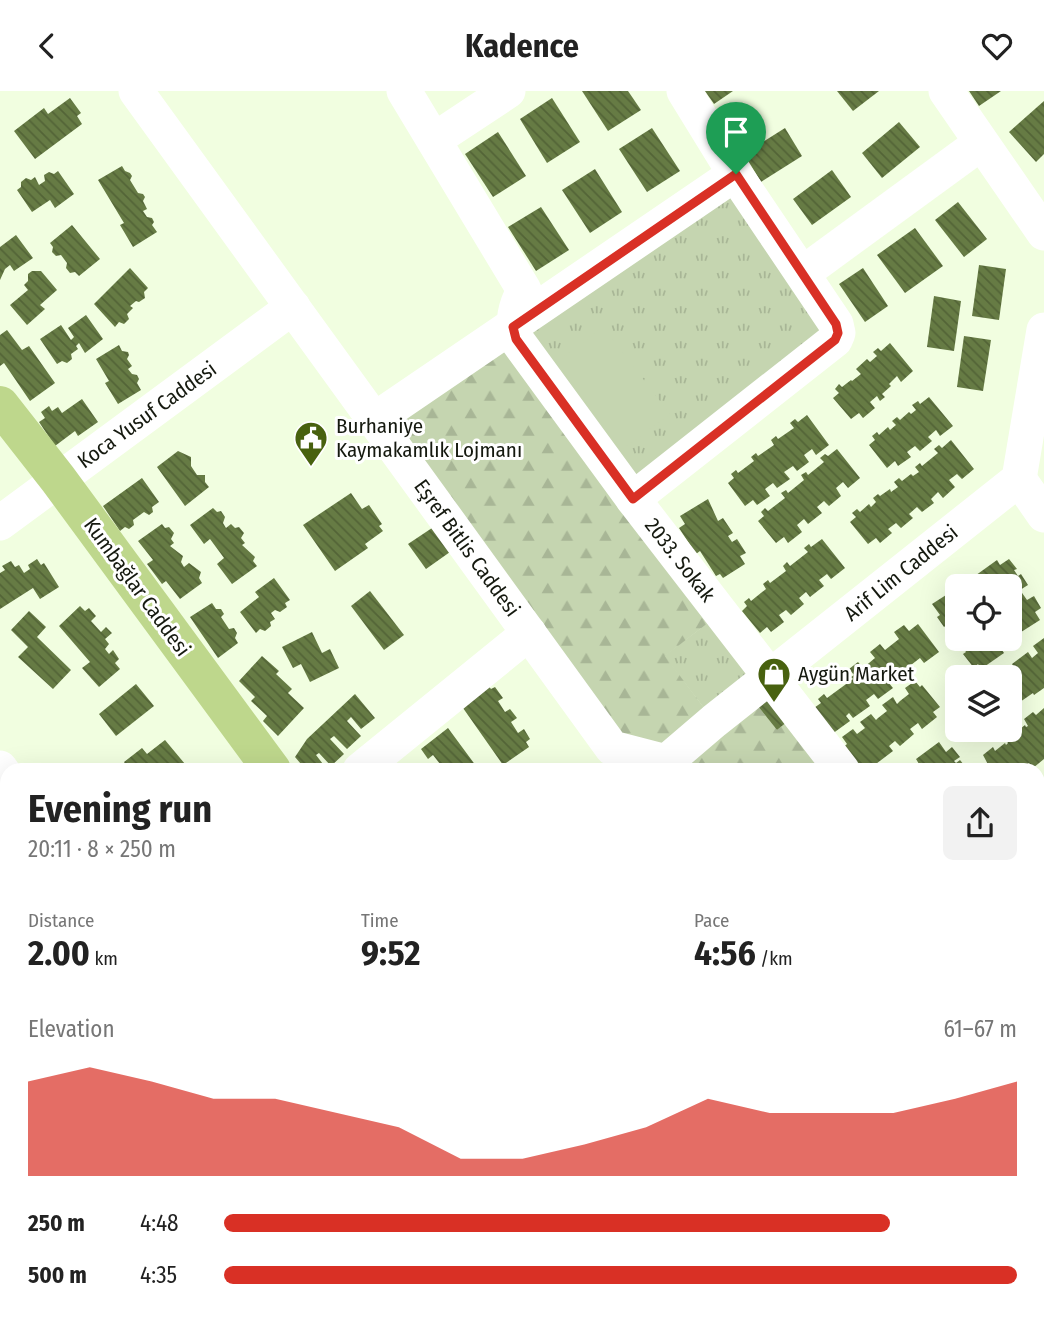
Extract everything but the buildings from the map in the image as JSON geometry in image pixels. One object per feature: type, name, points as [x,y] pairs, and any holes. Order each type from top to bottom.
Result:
[{"type":"main road","name":"Kumbağlar Caddesi","points":[[0,405],[58,479],[267,763]]},
{"type":"street","name":"Eşref Bitlis Caddesi","points":[[136,91],[612,748],[660,763]]},
{"type":"street","points":[[404,91],[524,291],[518,301],[513,327]]},
{"type":"street","points":[[434,140],[508,91]]},
{"type":"street","points":[[633,499],[835,340],[838,333],[836,324],[684,91]]},
{"type":"street","points":[[946,91],[1044,233]]},
{"type":"street","points":[[803,273],[981,143]]},
{"type":"street","points":[[374,420],[736,174]]},
{"type":"street","name":"Koca Yusuf Caddesi","points":[[0,523],[293,307]]},
{"type":"street","name":"2033. Sokak","points":[[513,327],[516,339],[633,499],[837,763]]},
{"type":"street","points":[[1044,330],[1019,479],[1044,515]]},
{"type":"street","name":"Arif Lim Caddesi","points":[[672,763],[714,721],[1019,479]]},
{"type":"street","points":[[369,763],[529,633]]},
{"type":"green space","points":[[735,174],[836,324],[633,499],[516,339]]},
{"type":"green space","points":[[513,327],[721,613],[665,656],[714,721],[749,695],[777,730],[798,713],[837,763],[653,763],[612,748],[374,420]]},
{"type":"green space","points":[[603,327],[670,414],[620,451],[553,365]]},
{"type":"green space","points":[[721,613],[770,678],[714,721],[664,656]]},
{"type":"place","name":"Burhaniye Kaymakamlık Lojmanı","points":[[311,468]]},
{"type":"place","name":"Aygün Market","points":[[774,704]]},
{"type":"route","points":[[736,174],[836,324],[838,333],[835,340],[633,499],[516,339],[513,327],[736,174]]}]
